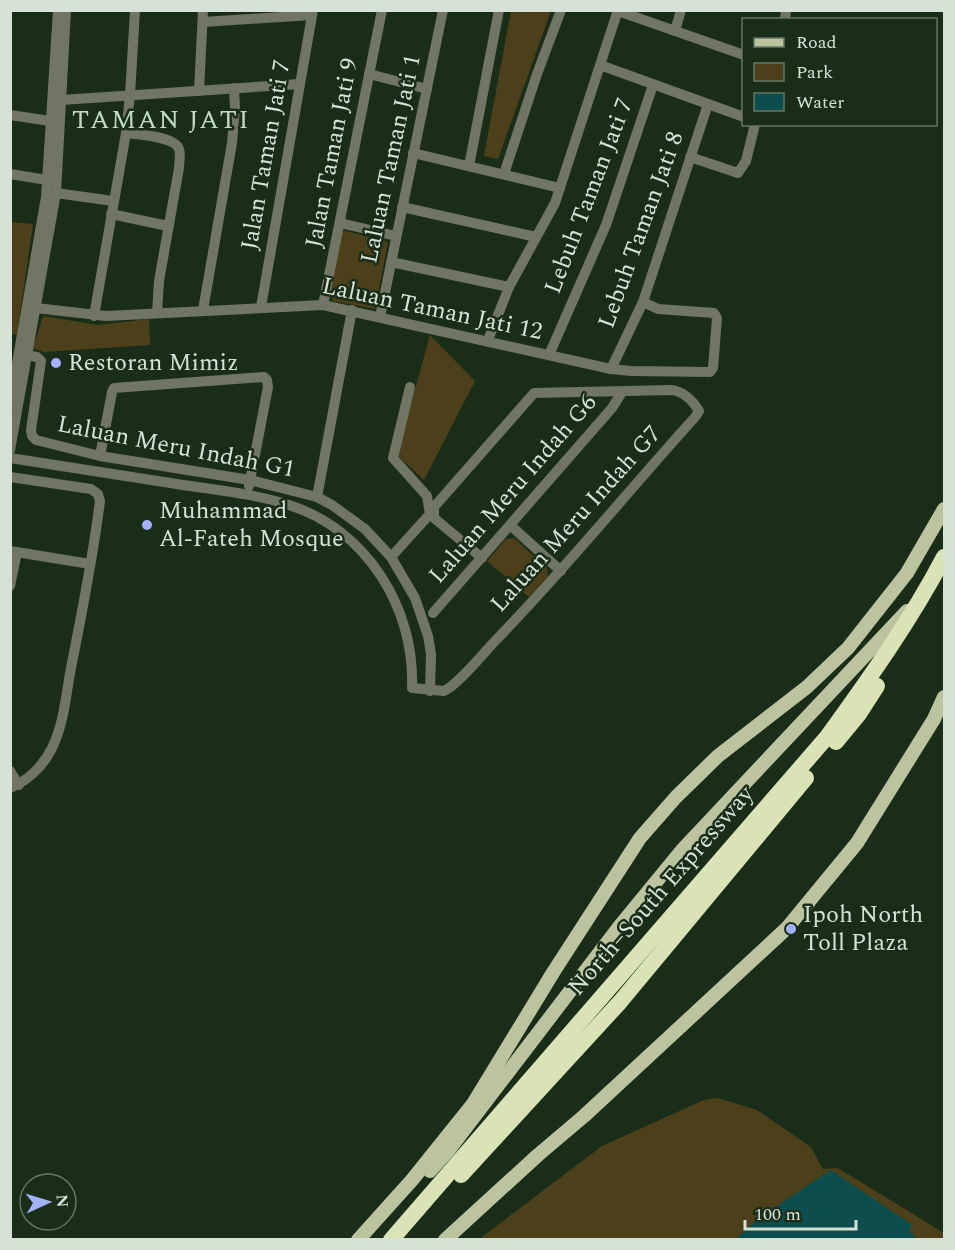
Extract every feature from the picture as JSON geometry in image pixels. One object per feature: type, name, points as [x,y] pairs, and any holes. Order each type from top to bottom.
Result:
[{"type":"highway","name":"North–South Expressway","points":[[391,1239],[827,737],[868,681],[928,589],[945,557]]},
{"type":"highway","name":"North–South Expressway","points":[[402,1239],[620,1002],[859,714],[945,582]]},
{"type":"main road","points":[[358,1239],[412,1180],[473,1104],[571,943],[640,838],[676,797],[718,756],[807,687],[848,648],[907,573],[945,509]]},
{"type":"main road","points":[[369,1239],[448,1150],[619,927],[683,849],[928,589]]},
{"type":"main road","points":[[445,1239],[584,1116],[787,928],[857,843],[934,719],[945,697]]},
{"type":"street","points":[[10,403],[23,355],[53,185],[58,10]]},
{"type":"street","points":[[56,121],[61,100],[66,10]]},
{"type":"street","points":[[94,316],[126,133],[135,10]]},
{"type":"street","name":"Jalan Taman Jati 9","points":[[323,305],[382,10]]},
{"type":"street","name":"Laluan Taman Jati 1","points":[[380,317],[443,10]]},
{"type":"street","points":[[469,166],[500,10]]},
{"type":"street","points":[[504,174],[561,10]]},
{"type":"street","points":[[675,31],[681,10]]},
{"type":"street","points":[[488,340],[509,287],[555,203],[618,11],[742,54]]},
{"type":"street","points":[[199,90],[203,16],[312,13]]},
{"type":"street","name":"Jalan Taman Jati 7","points":[[261,307],[312,13]]},
{"type":"street","points":[[600,65],[742,116]]},
{"type":"street","points":[[369,74],[427,89]]},
{"type":"street","points":[[61,100],[300,84]]},
{"type":"street","name":"Lebuh Taman Jati 7","points":[[549,355],[606,225],[653,85]]},
{"type":"street","points":[[203,310],[231,152],[235,108],[234,88]]},
{"type":"street","name":"Lebuh Taman Jati 8","points":[[611,369],[643,302],[708,104]]},
{"type":"street","points":[[10,115],[56,121]]},
{"type":"street","points":[[690,157],[738,172],[746,161],[755,126]]},
{"type":"street","points":[[126,133],[166,139],[178,147],[180,155],[158,287],[157,313]]},
{"type":"street","points":[[413,153],[560,188]]},
{"type":"street","points":[[10,174],[113,201]]},
{"type":"street","points":[[402,207],[536,237]]},
{"type":"street","points":[[111,214],[168,226]]},
{"type":"street","points":[[340,223],[396,236]]},
{"type":"street","points":[[391,262],[509,287]]},
{"type":"street","name":"Laluan Taman Jati 12","points":[[32,308],[94,316],[323,305],[611,369],[686,372],[712,370],[717,318],[714,312],[658,309],[643,302]]},
{"type":"street","points":[[316,497],[352,310]]},
{"type":"street","points":[[10,450],[23,380],[23,355]]},
{"type":"street","name":"Laluan Meru Indah G1","points":[[23,355],[37,357],[41,361],[32,436],[36,440],[100,456],[250,480],[316,497],[355,521],[391,557],[415,598],[428,636],[431,654],[430,690]]},
{"type":"street","points":[[10,458],[247,495],[268,387],[267,380],[264,377],[118,386],[112,392],[100,456]]},
{"type":"street","points":[[23,380],[38,383]]},
{"type":"street","points":[[391,557],[430,514],[427,496],[393,458],[410,387]]},
{"type":"street","points":[[482,558],[434,518],[434,507],[439,499],[534,393],[621,392]]},
{"type":"street","name":"Laluan Meru Indah G6","points":[[434,613],[612,408],[621,392]]},
{"type":"street","name":"Laluan Meru Indah G7","points":[[247,495],[290,505],[319,518],[339,530],[362,551],[382,576],[399,608],[412,659],[412,688],[447,690],[561,571],[699,411],[681,392],[621,392]]},
{"type":"street","points":[[10,477],[91,489],[98,494],[99,507],[57,736],[47,757],[15,787],[10,771]]},
{"type":"street","points":[[510,525],[561,571]]},
{"type":"street","points":[[10,586],[14,551],[90,564]]},
{"type":"green space","points":[[511,11],[551,11],[498,159],[484,156]]},
{"type":"green space","points":[[10,222],[33,224],[17,335],[11,333]]},
{"type":"green space","points":[[342,230],[388,242],[375,309],[333,301],[328,289]]},
{"type":"green space","points":[[43,316],[98,325],[149,319],[150,345],[44,352],[33,348]]},
{"type":"green space","points":[[430,335],[475,381],[424,480],[397,455]]},
{"type":"green space","points":[[514,538],[547,568],[548,576],[529,597],[487,561],[506,539]]},
{"type":"green space","points":[[718,1098],[757,1110],[811,1147],[823,1169],[838,1168],[944,1233],[944,1240],[478,1240],[602,1146],[704,1100]]},
{"type":"water","points":[[831,1170],[912,1225],[904,1239],[736,1239],[759,1218]]},
{"type":"waterway","points":[[905,1237],[909,1240]]},
{"type":"place","name":"Restoran Mimiz","points":[[56,363]]},
{"type":"place","name":"Muhammad Al-Fateh Mosque","points":[[147,525]]},
{"type":"place","name":"Ipoh North Toll Plaza","points":[[791,929]]},
{"type":"district","name":"TAMAN JATI","points":[[161,120]]}]
